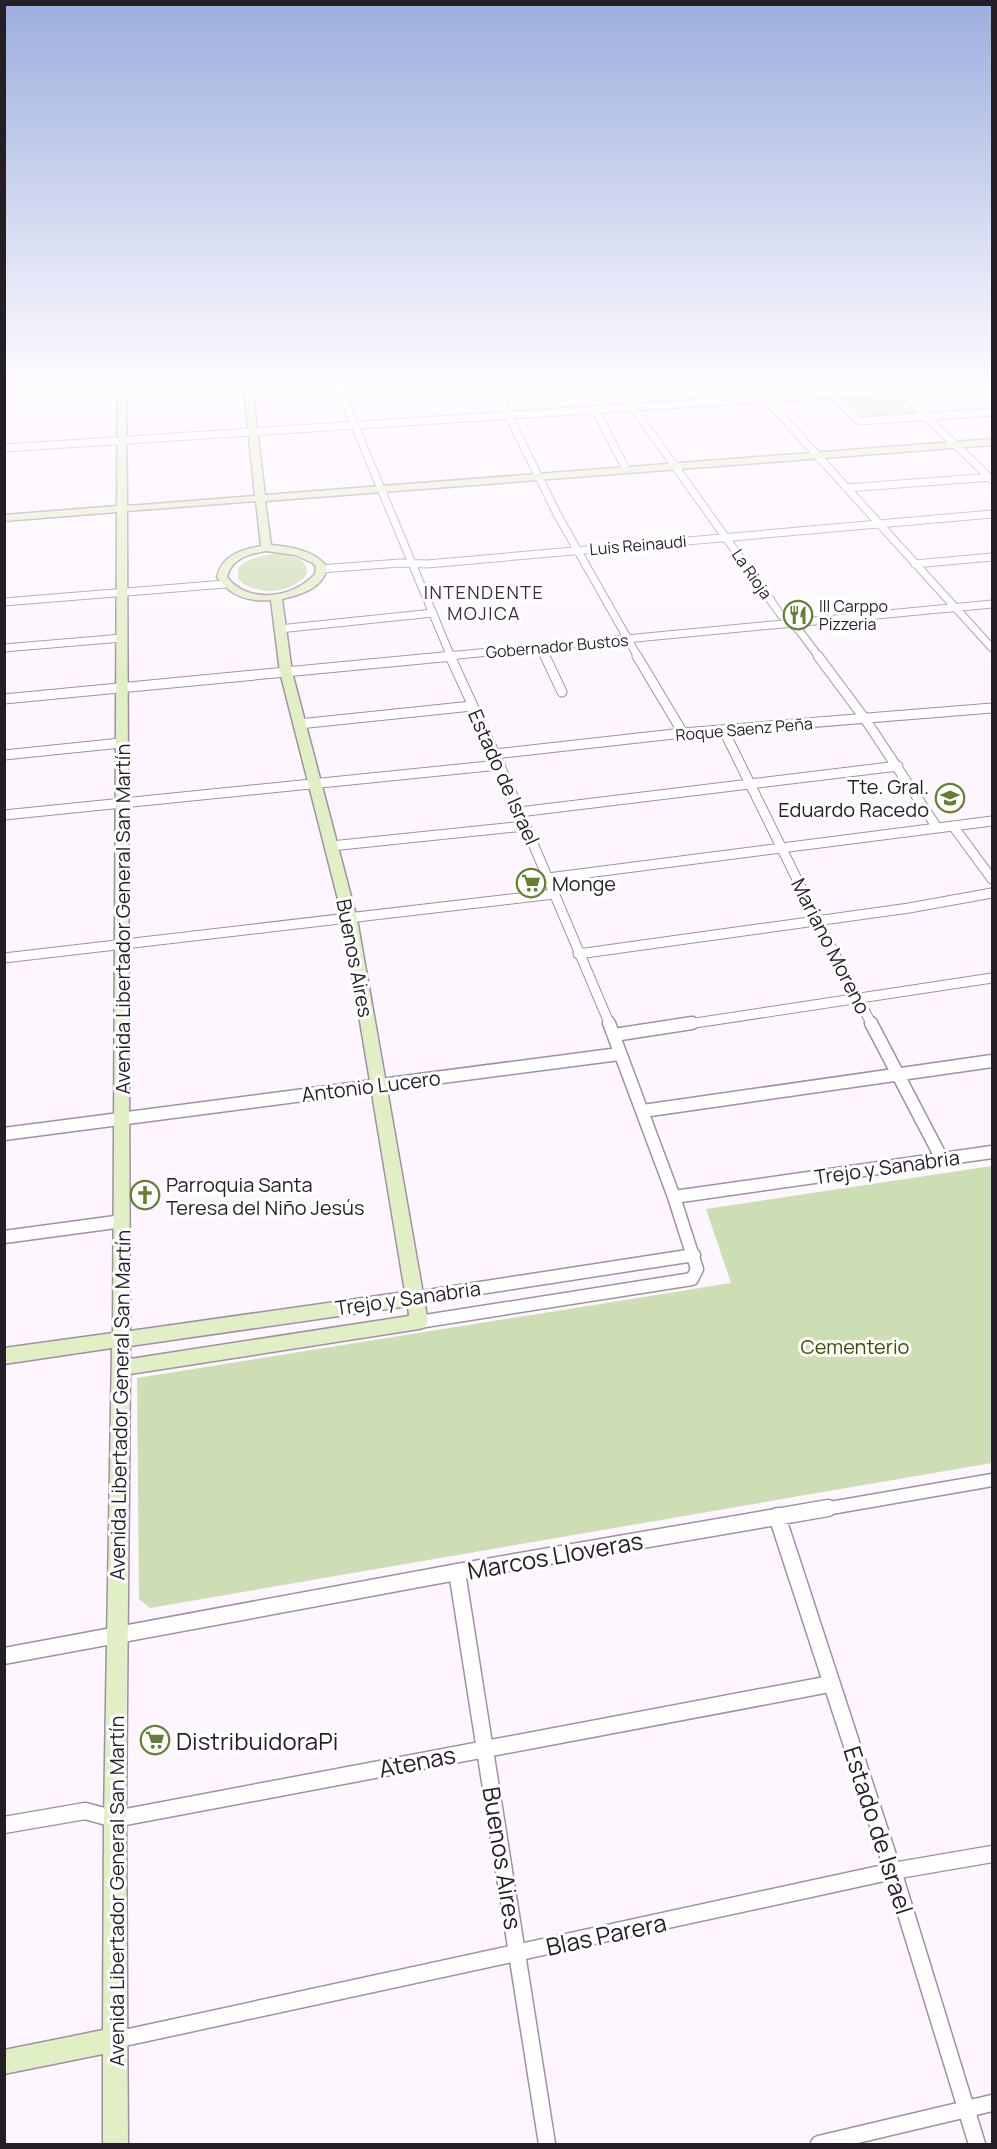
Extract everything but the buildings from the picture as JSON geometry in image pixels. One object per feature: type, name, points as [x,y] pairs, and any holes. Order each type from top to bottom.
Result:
[{"type":"main road","name":"Avenida Libertador General San Martín","points":[[115,2145],[117,1634],[123,1221],[122,478]]},
{"type":"main road","points":[[259,478],[266,548]]},
{"type":"main road","points":[[4,518],[518,478]]},
{"type":"main road","points":[[266,548],[297,550],[317,561],[320,569],[319,577],[303,590],[276,597],[245,595],[233,590],[225,584],[222,578],[226,565],[243,554],[266,548]]},
{"type":"main road","name":"Buenos Aires","points":[[276,597],[286,672],[350,919],[419,1322]]},
{"type":"main road","name":"Trejo y Sanabria","points":[[4,1356],[415,1298]]},
{"type":"main road","name":"Trejo y Sanabria","points":[[121,1368],[419,1322]]},
{"type":"main road","points":[[4,2062],[114,2040]]},
{"type":"street","name":"Estado de Israel","points":[[376,478],[414,563],[450,656],[495,754],[614,1035],[694,1255],[697,1269],[692,1279]]},
{"type":"street","points":[[537,478],[683,733]]},
{"type":"street","name":"La Rioja","points":[[683,478],[781,615],[792,623],[865,719],[936,826]]},
{"type":"street","points":[[837,478],[993,648]]},
{"type":"street","points":[[846,488],[988,478]]},
{"type":"street","name":"Luis Reinaudi","points":[[320,569],[428,564],[993,514]]},
{"type":"street","points":[[915,564],[993,557]]},
{"type":"street","points":[[4,602],[225,584]]},
{"type":"street","name":"Gobernador Bustos","points":[[4,699],[993,604]]},
{"type":"street","points":[[279,629],[433,613]]},
{"type":"street","points":[[4,648],[122,638]]},
{"type":"street","points":[[542,647],[562,692]]},
{"type":"street","points":[[299,724],[472,706]]},
{"type":"street","name":"Roque Saenz Peña","points":[[495,754],[683,733],[993,708]]},
{"type":"street","name":"Mariano Moreno","points":[[724,731],[817,920],[942,1159]]},
{"type":"street","points":[[4,754],[121,743]]},
{"type":"street","points":[[4,815],[499,765]]},
{"type":"street","points":[[519,812],[898,766]]},
{"type":"street","points":[[548,878],[936,826],[993,821]]},
{"type":"street","points":[[331,846],[525,826]]},
{"type":"street","points":[[953,826],[993,879]]},
{"type":"street","points":[[578,954],[909,908],[993,893]]},
{"type":"street","points":[[4,958],[124,942],[350,919],[554,894]]},
{"type":"street","points":[[614,1035],[859,1000],[993,978]]},
{"type":"street","name":"Antonio Lucero","points":[[4,1134],[619,1054]]},
{"type":"street","points":[[643,1111],[993,1061]]},
{"type":"street","name":"Trejo y Sanabria","points":[[674,1197],[993,1152]]},
{"type":"street","points":[[4,1237],[123,1221]]},
{"type":"street","name":"Trejo y Sanabria","points":[[415,1298],[694,1255]]},
{"type":"street","name":"Trejo y Sanabria","points":[[419,1322],[692,1279]]},
{"type":"street","name":"Marcos Lloveras","points":[[4,1656],[457,1572],[993,1480]]},
{"type":"street","name":"Estado de Israel","points":[[777,1516],[893,1872],[977,2145]]},
{"type":"street","name":"Buenos Aires","points":[[457,1572],[547,2145]]},
{"type":"street","name":"Atenas","points":[[4,1825],[85,1811],[116,1819],[830,1684]]},
{"type":"street","name":"Blas Parera","points":[[114,2040],[893,1872],[993,1854]]},
{"type":"street","points":[[819,2145],[993,2103]]},
{"type":"green space","points":[[274,554],[301,560],[307,568],[307,574],[292,586],[274,591],[254,589],[238,579],[238,568],[246,562]]},
{"type":"green space","name":"Cementerio","points":[[992,1166],[992,1463],[150,1608],[139,1599],[137,1378],[731,1283],[706,1209]]},
{"type":"place","name":"Ill Carppo Pizzeria","points":[[798,615]]},
{"type":"place","name":"Tte. Gral. Eduardo Racedo","points":[[950,798]]},
{"type":"place","name":"Monge","points":[[531,883]]},
{"type":"place","name":"Parroquia Santa Teresa del Niño Jesús","points":[[145,1195]]},
{"type":"place","name":"DistribuidoraPi","points":[[155,1740]]},
{"type":"district","name":"INTENDENTE MOJICA","points":[[484,602]]}]
